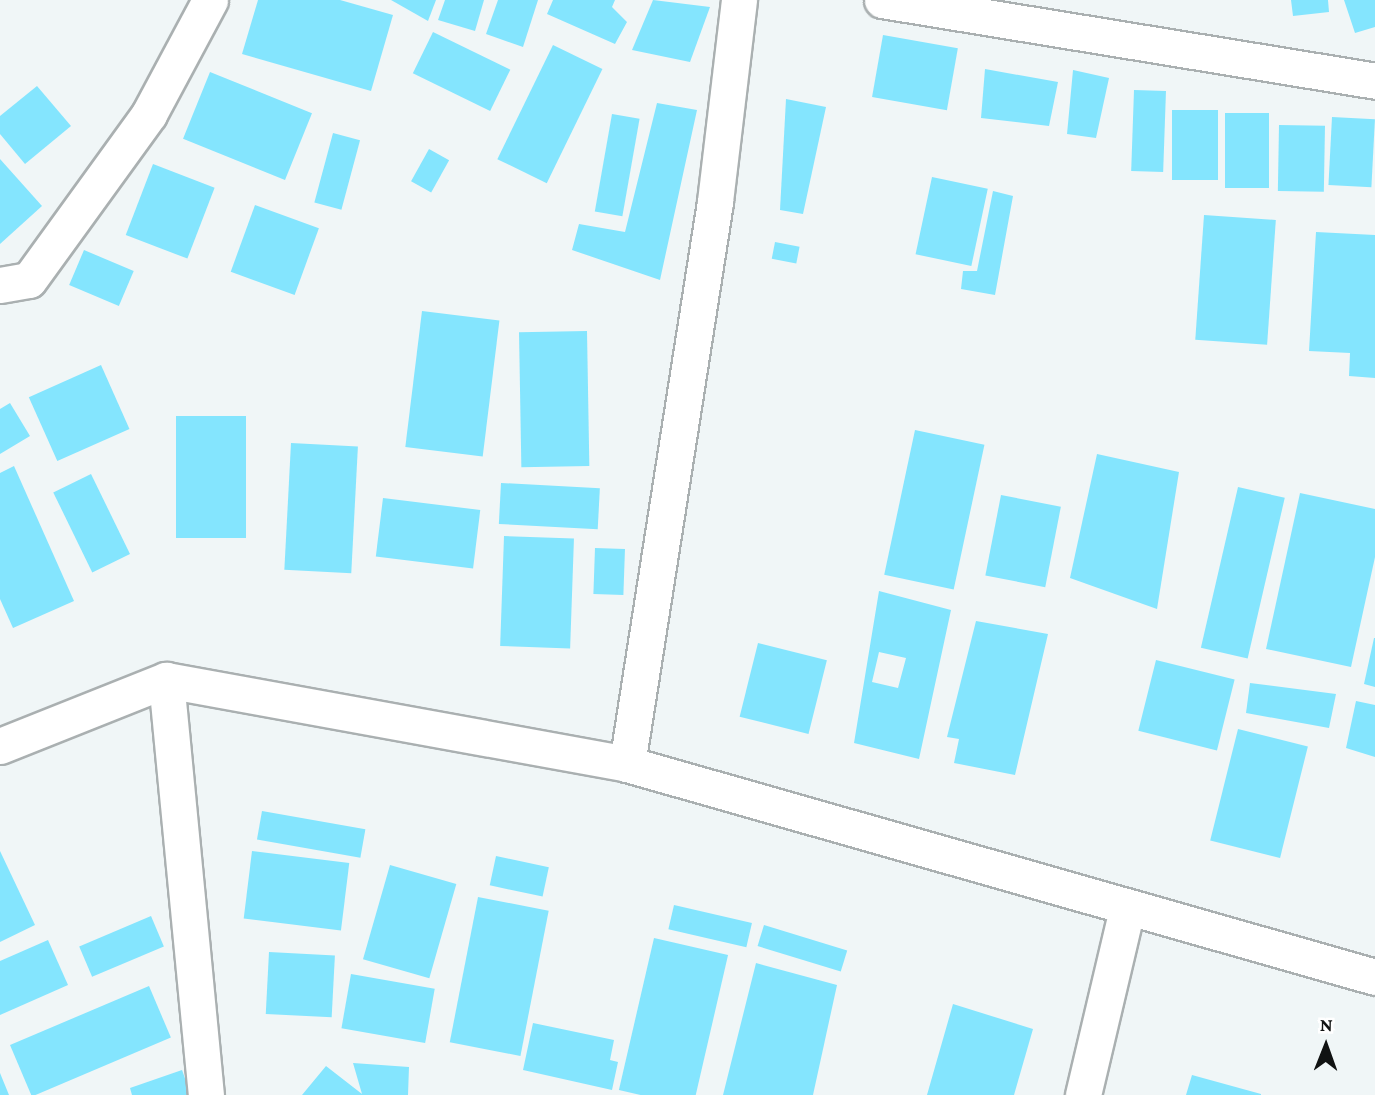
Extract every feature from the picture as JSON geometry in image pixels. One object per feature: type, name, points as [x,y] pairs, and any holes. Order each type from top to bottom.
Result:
[{"type":"street","points":[[0,285],[29,280],[149,114],[210,0]]},
{"type":"street","points":[[627,764],[715,202],[739,0]]},
{"type":"street","points":[[882,0],[1375,81]]},
{"type":"street","points":[[166,680],[205,1095]]},
{"type":"street","points":[[0,746],[166,680],[627,764],[1127,909],[1375,977]]},
{"type":"street","points":[[1083,1095],[1127,909]]},
{"type":"building","points":[[258,0],[340,0],[393,15],[371,91],[242,54]]},
{"type":"building","points":[[391,0],[436,0],[428,21]]},
{"type":"building","points":[[445,0],[484,0],[475,31],[438,20]]},
{"type":"building","points":[[498,0],[538,0],[523,47],[486,34]]},
{"type":"building","points":[[553,0],[615,0],[612,7],[627,22],[615,44],[547,14]]},
{"type":"building","points":[[653,0],[710,7],[690,62],[632,50]]},
{"type":"building","points":[[1291,0],[1328,0],[1329,12],[1293,16]]},
{"type":"building","points":[[1344,0],[1375,0],[1375,27],[1355,33]]},
{"type":"building","points":[[433,32],[510,70],[490,111],[413,73]]},
{"type":"building","points":[[883,35],[958,48],[947,110],[872,97]]},
{"type":"building","points":[[553,45],[602,69],[547,183],[497,159]]},
{"type":"building","points":[[985,69],[1058,82],[1049,126],[981,118]]},
{"type":"building","points":[[1073,70],[1109,78],[1096,138],[1067,134]]},
{"type":"building","points":[[210,72],[312,113],[285,180],[183,139]]},
{"type":"building","points":[[37,86],[71,126],[25,164],[0,134],[0,116]]},
{"type":"building","points":[[1134,90],[1166,91],[1163,172],[1131,171]]},
{"type":"building","points":[[786,99],[826,107],[803,214],[780,210]]},
{"type":"building","points":[[657,103],[697,110],[660,280],[572,250],[579,224],[625,232]]},
{"type":"building","points":[[1172,110],[1218,110],[1218,180],[1172,180]]},
{"type":"building","points":[[1225,113],[1269,113],[1269,188],[1225,188]]},
{"type":"building","points":[[612,114],[640,119],[622,216],[595,211]]},
{"type":"building","points":[[1332,117],[1375,119],[1371,187],[1328,185]]},
{"type":"building","points":[[1279,125],[1325,126],[1324,192],[1278,191]]},
{"type":"building","points":[[333,133],[360,140],[341,210],[314,203]]},
{"type":"building","points":[[429,149],[449,160],[431,193],[411,181]]},
{"type":"building","points":[[0,159],[42,206],[0,244]]},
{"type":"building","points":[[153,164],[215,188],[187,259],[126,235]]},
{"type":"building","points":[[932,177],[988,189],[971,266],[916,254]]},
{"type":"building","points":[[993,191],[1013,196],[995,295],[961,289],[963,271],[977,271]]},
{"type":"building","points":[[255,205],[319,228],[295,295],[231,272]]},
{"type":"building","points":[[1204,215],[1276,220],[1267,345],[1195,340]]},
{"type":"building","points":[[1316,232],[1375,235],[1375,378],[1349,376],[1350,353],[1309,351]]},
{"type":"building","points":[[775,242],[800,247],[796,263],[772,259]]},
{"type":"building","points":[[84,250],[134,271],[119,306],[69,285]]},
{"type":"building","points":[[422,311],[499,321],[483,456],[405,447]]},
{"type":"building","points":[[587,331],[589,466],[521,467],[519,332]]},
{"type":"building","points":[[101,365],[129,429],[57,461],[29,397]]},
{"type":"building","points":[[10,403],[30,436],[0,454],[0,409]]},
{"type":"building","points":[[176,416],[246,416],[246,538],[176,538]]},
{"type":"building","points":[[915,430],[984,445],[954,590],[884,575]]},
{"type":"building","points":[[291,443],[358,447],[351,573],[284,570]]},
{"type":"building","points":[[1097,454],[1179,472],[1157,609],[1070,578]]},
{"type":"building","points":[[14,466],[74,601],[13,628],[0,599],[0,473]]},
{"type":"building","points":[[91,474],[130,554],[92,572],[53,492]]},
{"type":"building","points":[[501,483],[600,488],[598,529],[499,524]]},
{"type":"building","points":[[1238,487],[1285,498],[1248,659],[1201,648]]},
{"type":"building","points":[[1300,493],[1375,509],[1375,557],[1351,667],[1266,649]]},
{"type":"building","points":[[1001,495],[1061,507],[1045,587],[985,575]]},
{"type":"building","points":[[383,498],[480,510],[473,569],[376,557]]},
{"type":"building","points":[[504,536],[574,538],[570,648],[500,646]]},
{"type":"building","points":[[595,548],[625,549],[623,595],[593,594]]},
{"type":"building","points":[[879,591],[951,610],[919,759],[854,743]],"holes":[[[879,652],[906,658],[898,688],[872,682]]]},
{"type":"building","points":[[976,621],[1048,634],[1015,775],[954,763],[959,739],[947,737]]},
{"type":"building","points":[[1375,638],[1375,687],[1364,684]]},
{"type":"building","points":[[758,643],[827,660],[809,734],[740,717]]},
{"type":"building","points":[[1156,660],[1235,680],[1217,750],[1138,731]]},
{"type":"building","points":[[1250,683],[1336,694],[1329,728],[1246,713]]},
{"type":"building","points":[[1356,701],[1375,705],[1375,757],[1346,748]]},
{"type":"building","points":[[1238,729],[1308,746],[1280,858],[1210,841]]},
{"type":"building","points":[[262,811],[365,829],[360,858],[257,840]]},
{"type":"building","points":[[0,851],[35,925],[0,942]]},
{"type":"building","points":[[252,851],[349,863],[341,930],[244,918]]},
{"type":"building","points":[[496,856],[549,867],[543,897],[490,885]]},
{"type":"building","points":[[390,865],[456,884],[429,978],[363,959]]},
{"type":"building","points":[[478,897],[549,911],[520,1056],[450,1042]]},
{"type":"building","points":[[674,905],[752,923],[746,947],[668,929]]},
{"type":"building","points":[[151,916],[164,946],[92,977],[79,946]]},
{"type":"building","points":[[764,925],[847,950],[841,971],[758,946]]},
{"type":"building","points":[[654,938],[728,955],[696,1095],[641,1095],[619,1090]]},
{"type":"building","points":[[48,940],[68,985],[0,1015],[0,961]]},
{"type":"building","points":[[269,952],[335,955],[332,1017],[266,1014]]},
{"type":"building","points":[[756,963],[837,985],[813,1095],[723,1095]]},
{"type":"building","points":[[351,974],[435,989],[425,1043],[341,1028]]},
{"type":"building","points":[[149,986],[171,1038],[36,1095],[31,1095],[10,1045]]},
{"type":"building","points":[[953,1004],[1033,1029],[1014,1095],[927,1095]]},
{"type":"building","points":[[533,1023],[614,1040],[610,1060],[618,1062],[612,1090],[523,1070]]},
{"type":"building","points":[[353,1063],[409,1067],[408,1095],[302,1095],[326,1066],[362,1094]]},
{"type":"building","points":[[182,1070],[191,1095],[132,1095],[130,1088]]},
{"type":"building","points":[[0,1073],[9,1095],[0,1095]]},
{"type":"building","points":[[1192,1075],[1261,1094],[1261,1095],[1186,1095]]}]
